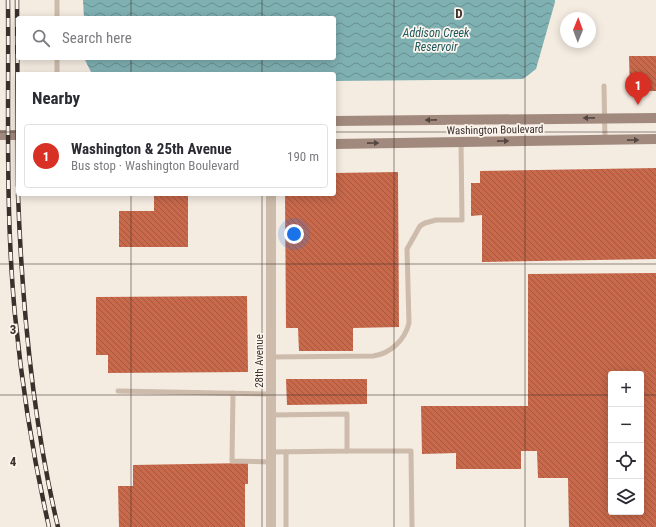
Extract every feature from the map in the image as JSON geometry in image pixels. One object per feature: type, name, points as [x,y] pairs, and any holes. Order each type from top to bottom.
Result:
[{"type":"street","name":"Washington Boulevard","points":[[336,122],[656,118]]},
{"type":"street","points":[[0,135],[16,135]]},
{"type":"street","name":"Washington Boulevard","points":[[336,144],[656,140]]},
{"type":"street","name":"28th Avenue","points":[[271,196],[271,527]]},
{"type":"lane","points":[[57,0],[57,16]]},
{"type":"lane","points":[[57,60],[57,72]]},
{"type":"lane","points":[[604,86],[605,140]]},
{"type":"lane","points":[[271,357],[373,356],[382,355],[396,345],[408,330],[409,323],[407,249],[420,226],[425,223],[436,220],[462,220],[461,142]]},
{"type":"lane","points":[[118,391],[271,394]]},
{"type":"lane","points":[[233,393],[232,460],[271,457],[286,452],[411,451],[412,527]]},
{"type":"lane","points":[[271,415],[347,414],[347,451]]},
{"type":"lane","points":[[286,452],[286,527]]},
{"type":"water","name":"Addison Creek Reservoir","points":[[83,0],[555,0],[536,69],[523,79],[336,81],[336,72],[91,72],[85,60],[336,60],[336,16],[84,16]]},
{"type":"building","points":[[629,56],[656,56],[656,91],[630,91]]},
{"type":"building","points":[[656,168],[656,259],[482,262],[482,215],[471,216],[471,183],[480,183],[480,171]]},
{"type":"building","points":[[398,172],[399,327],[353,328],[353,351],[299,351],[298,328],[286,328],[285,196],[336,196],[336,173]]},
{"type":"building","points":[[154,196],[188,196],[188,247],[119,247],[119,211],[154,211]]},
{"type":"building","points":[[656,273],[656,527],[569,527],[568,478],[538,478],[537,451],[521,451],[521,469],[456,469],[456,453],[422,454],[421,406],[528,406],[528,274]]},
{"type":"building","points":[[247,296],[248,372],[108,373],[108,355],[96,355],[96,297]]},
{"type":"building","points":[[286,379],[367,379],[367,404],[287,405]]},
{"type":"building","points":[[248,463],[248,484],[245,484],[245,527],[119,527],[118,486],[133,486],[133,465]]},
{"type":"railway","points":[[8,0],[8,158],[10,236],[15,315],[33,448],[49,527]]},
{"type":"railway","points":[[17,0],[17,16]]},
{"type":"railway","points":[[17,60],[17,72]]},
{"type":"railway","points":[[18,196],[22,278],[30,362],[41,445],[58,527]]},
{"type":"place","name":"Washington & 25th Avenue","points":[[638,105]]}]
